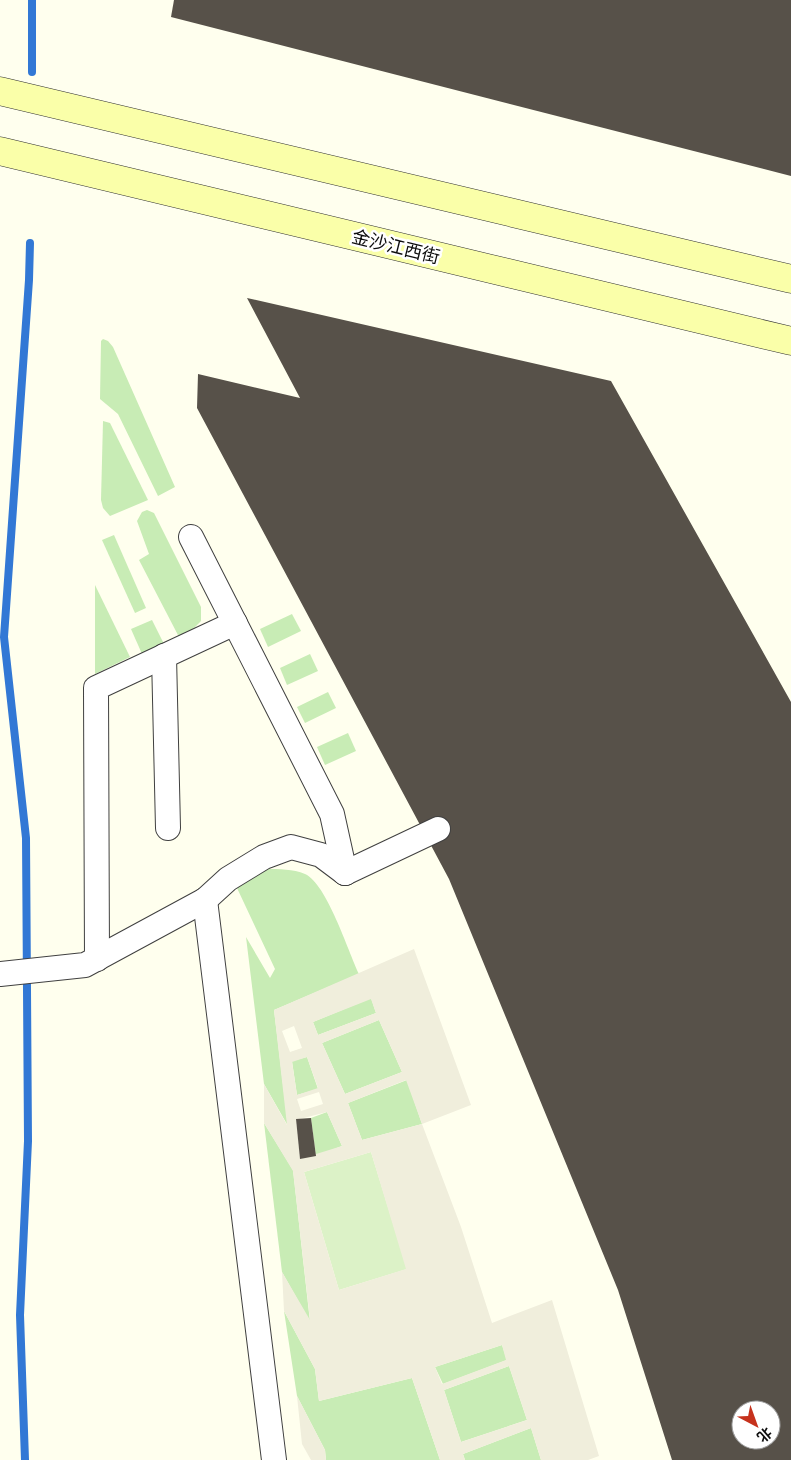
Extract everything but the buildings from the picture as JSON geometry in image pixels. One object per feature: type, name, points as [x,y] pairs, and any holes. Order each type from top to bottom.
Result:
[{"type":"street","points":[[0,91],[791,279]]},
{"type":"street","name":"金沙江西街","points":[[0,151],[791,342]]},
{"type":"street","points":[[191,536],[332,814],[345,873]]},
{"type":"street","points":[[97,959],[96,688],[235,623]]},
{"type":"street","points":[[164,656],[168,828]]},
{"type":"street","points":[[345,873],[438,829]]},
{"type":"street","points":[[0,974],[85,965],[205,900],[228,879],[264,857],[291,848],[322,855],[345,873]]},
{"type":"street","points":[[205,900],[274,1460]]},
{"type":"green space","points":[[103,339],[108,341],[113,347],[175,487],[158,496],[118,414],[100,399],[101,341]]},
{"type":"green space","points":[[103,421],[110,423],[148,500],[110,516],[103,508],[101,500]]},
{"type":"green space","points":[[147,510],[154,513],[201,607],[201,621],[191,631],[179,637],[139,560],[149,554],[137,521],[142,512]]},
{"type":"green space","points":[[114,535],[146,608],[135,613],[102,540]]},
{"type":"green space","points":[[95,585],[130,657],[95,674]]},
{"type":"green space","points":[[292,614],[301,631],[268,647],[260,629]]},
{"type":"green space","points":[[152,620],[164,644],[142,654],[131,629]]},
{"type":"green space","points":[[310,654],[318,671],[287,685],[280,668]]},
{"type":"green space","points":[[328,692],[336,708],[305,723],[297,707]]},
{"type":"green space","points":[[348,733],[356,751],[325,765],[317,747]]},
{"type":"green space","points":[[267,869],[296,871],[305,874],[313,880],[329,904],[359,974],[274,1010],[288,1126],[264,1084],[246,937],[270,978],[275,969],[237,888],[239,884]]},
{"type":"green space","points":[[371,998],[376,1013],[318,1035],[313,1022]]},
{"type":"green space","points":[[379,1020],[402,1072],[345,1094],[322,1043]]},
{"type":"green space","points":[[307,1057],[318,1089],[297,1095],[292,1061]]},
{"type":"green space","points":[[407,1080],[422,1124],[362,1140],[348,1103]]},
{"type":"green space","points":[[327,1112],[342,1146],[316,1156],[311,1118]]},
{"type":"green space","points":[[264,1123],[293,1170],[310,1322],[282,1272]]},
{"type":"green space","points":[[371,1152],[407,1269],[339,1290],[304,1172]]},
{"type":"green space","points":[[284,1311],[315,1369],[319,1401],[412,1378],[440,1460],[326,1460],[325,1450],[297,1396]]},
{"type":"green space","points":[[502,1345],[507,1360],[443,1384],[435,1367]]},
{"type":"green space","points":[[509,1366],[527,1420],[461,1442],[444,1390]]},
{"type":"green space","points":[[531,1428],[541,1460],[465,1460],[463,1454]]},
{"type":"shaded area","points":[[414,949],[471,1105],[422,1124],[461,1227],[492,1323],[552,1300],[599,1456],[588,1460],[541,1460],[531,1428],[463,1454],[465,1460],[440,1460],[412,1378],[319,1401],[315,1369],[284,1311],[282,1272],[310,1320],[293,1171],[264,1123],[264,1084],[287,1125],[274,1010]],"holes":[[[371,999],[376,1013],[318,1035],[313,1022]],[[379,1020],[402,1072],[345,1094],[322,1043]],[[294,1026],[302,1048],[290,1052],[282,1031]],[[307,1057],[318,1088],[297,1095],[292,1062]],[[406,1080],[422,1124],[362,1140],[348,1103]],[[319,1092],[323,1104],[301,1111],[297,1099]],[[327,1112],[342,1146],[300,1159],[296,1120]],[[371,1152],[406,1269],[339,1290],[304,1172]],[[502,1345],[506,1360],[442,1384],[435,1367]],[[509,1366],[527,1420],[461,1442],[444,1390]]]},
{"type":"shaded area","points":[[297,1396],[325,1450],[326,1460],[311,1460],[302,1444]]},
{"type":"waterway","points":[[32,0],[32,72]]},
{"type":"waterway","points":[[25,1460],[20,1315],[28,1141],[26,838],[4,637],[30,243]]}]
